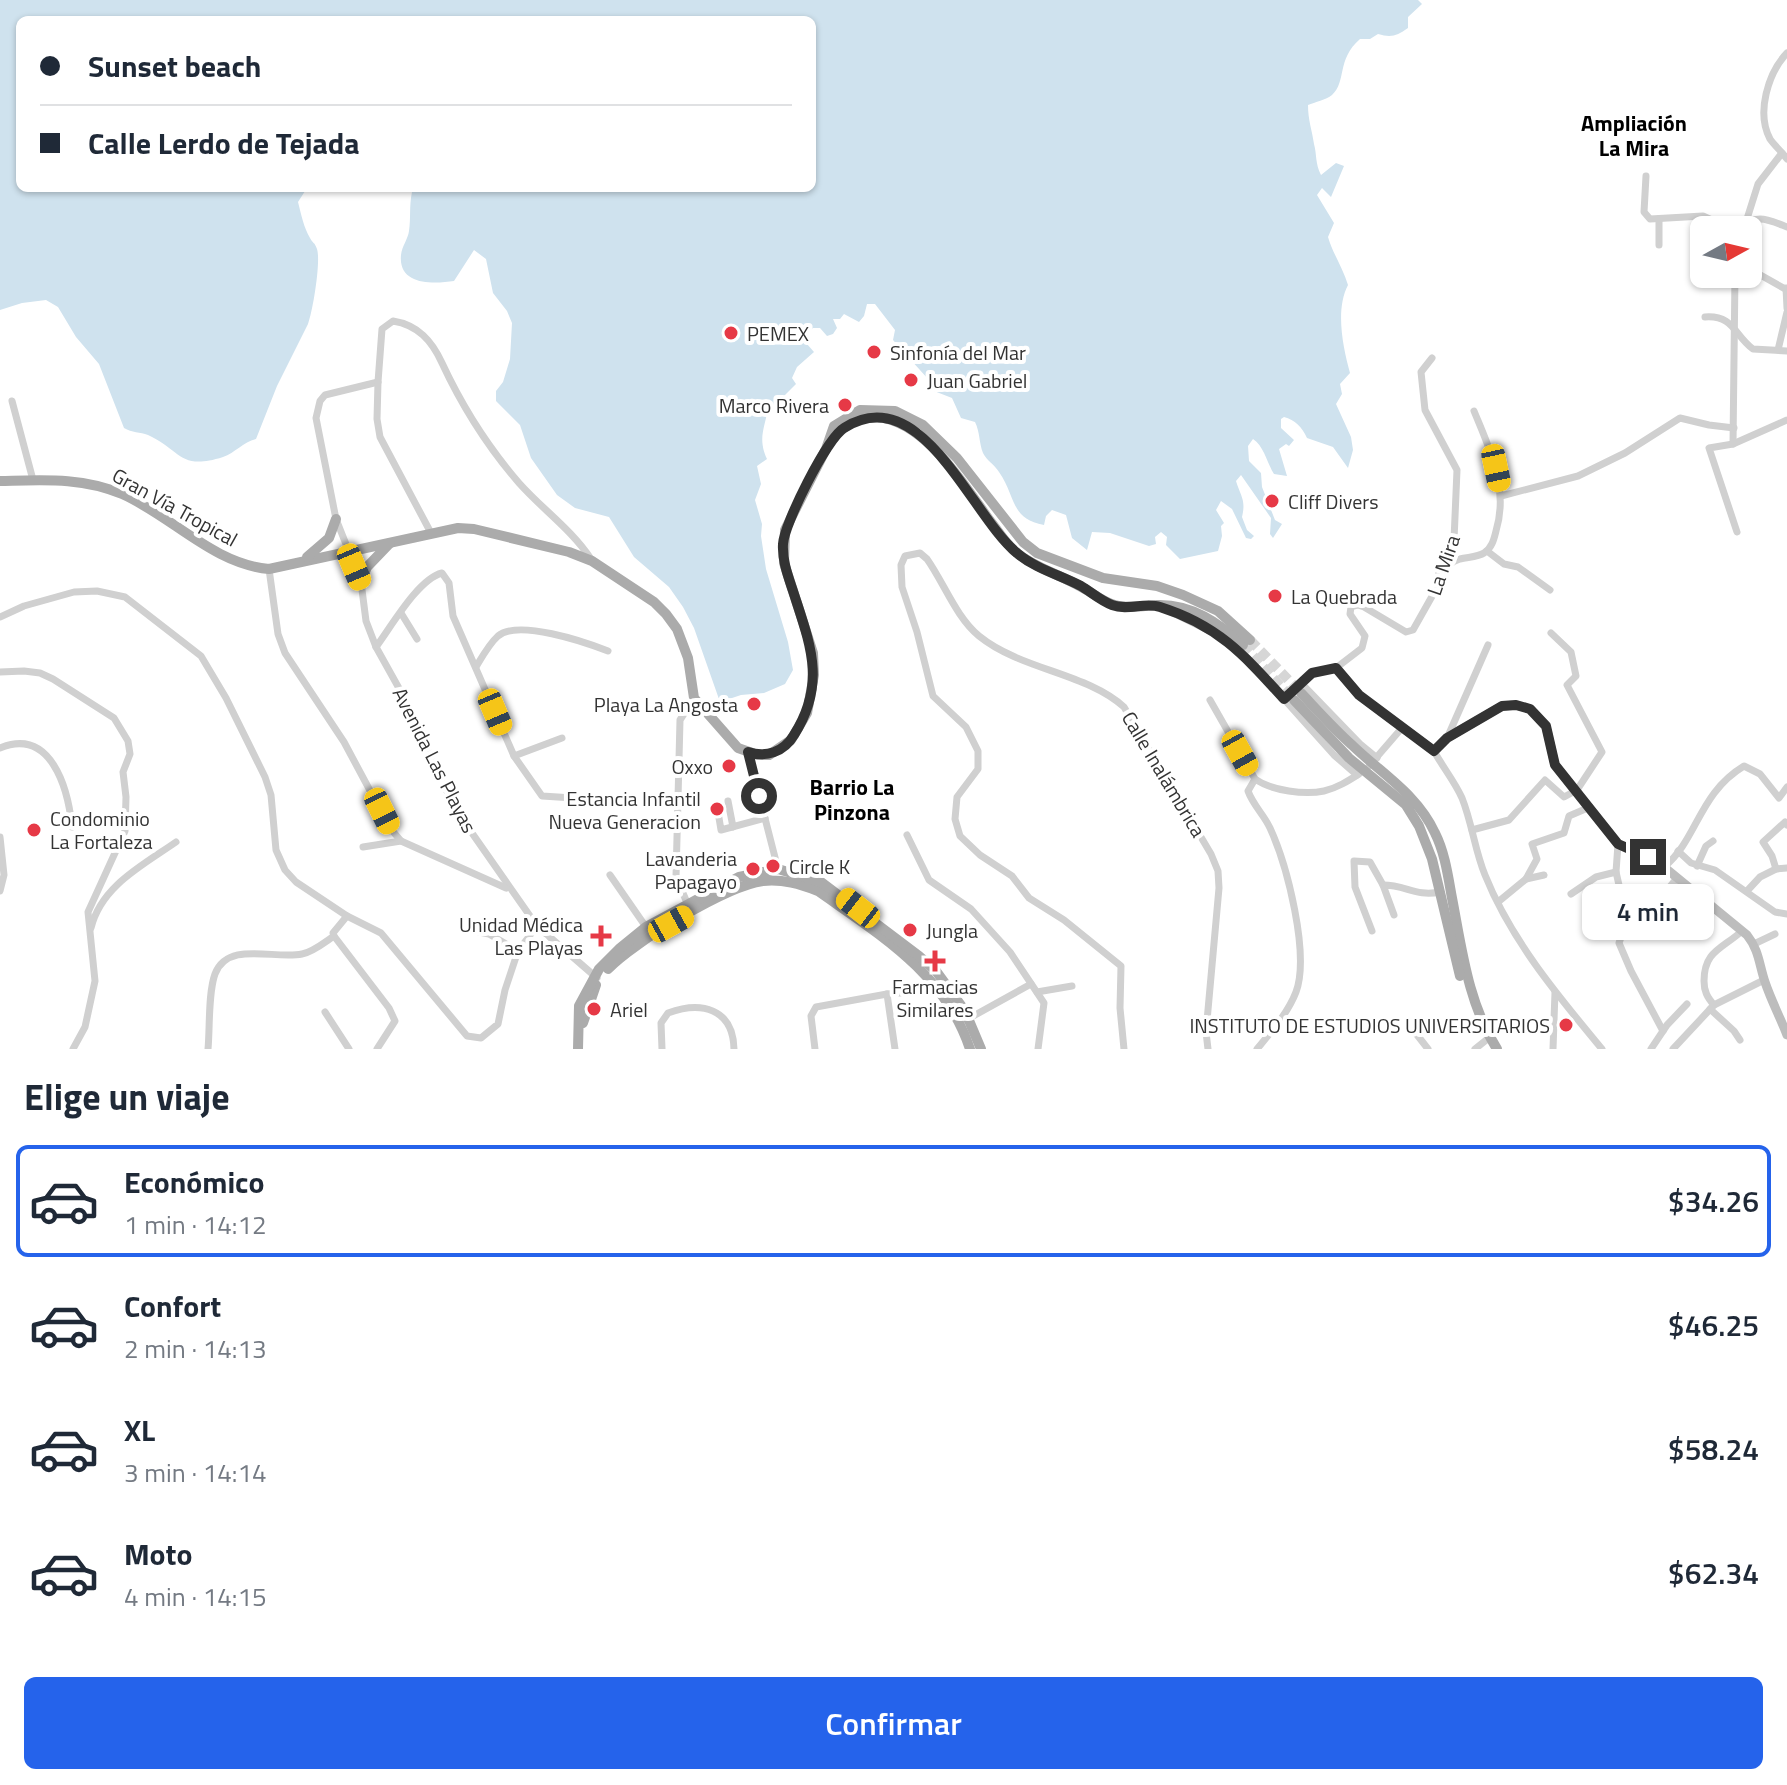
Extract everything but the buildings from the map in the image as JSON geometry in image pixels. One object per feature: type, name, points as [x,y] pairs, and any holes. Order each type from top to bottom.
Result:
[{"type":"main road","points":[[694,698],[738,748],[769,755],[791,740],[809,704],[814,675],[813,653],[784,563],[785,530],[826,449],[839,430],[864,417],[894,420],[918,434],[950,467],[1015,552],[1112,605],[1131,608],[1179,606],[1217,623],[1247,643],[1218,611],[1183,595],[1157,586],[1103,578],[1037,553],[1023,542],[957,458],[923,425],[901,413],[880,409],[856,411],[834,426],[826,449]]},
{"type":"main road","name":"Gran Vía Tropical","points":[[0,481],[73,479],[124,495],[223,555],[246,565],[269,569],[458,528],[552,546],[592,561],[654,602],[666,614],[677,629],[688,658],[694,698]]},
{"type":"main road","points":[[301,561],[329,538],[336,519]]},
{"type":"main road","points":[[361,582],[367,567],[391,542]]},
{"type":"main road","points":[[1295,694],[1353,746],[1406,805],[1419,826],[1432,859],[1470,1008],[1488,1042],[1497,1049]]},
{"type":"main road","points":[[1368,766],[1413,799],[1437,836],[1445,862],[1466,973],[1488,1042]]},
{"type":"main road","points":[[596,978],[634,945],[739,877],[778,869],[821,882],[919,956],[942,986],[981,1049]]},
{"type":"main road","points":[[580,1049],[585,1012],[596,978],[605,963],[646,927],[761,881],[796,882],[818,891],[942,986]]},
{"type":"main road","points":[[964,1020],[970,1049]]},
{"type":"street","points":[[1748,216],[1758,184],[1784,156],[1771,140],[1764,119],[1765,98],[1778,64],[1787,53]]},
{"type":"street","points":[[1646,176],[1644,212],[1650,219],[1703,216]]},
{"type":"street","points":[[1762,218],[1787,227]]},
{"type":"street","points":[[1659,219],[1659,245]]},
{"type":"street","points":[[1705,317],[1715,317],[1735,325],[1753,349],[1783,351],[1787,289],[1762,276]]},
{"type":"street","points":[[1733,444],[1735,288]]},
{"type":"street","points":[[431,533],[380,437],[378,382],[382,329],[393,321],[415,329],[435,349],[462,406],[503,462],[521,485],[581,544],[592,561]]},
{"type":"street","name":"La Mira","points":[[1336,668],[1365,643],[1365,636],[1350,614],[1351,607],[1364,607],[1406,632],[1413,630],[1435,591],[1442,558],[1452,549],[1457,470],[1425,410],[1422,396],[1421,372],[1432,358]]},
{"type":"street","name":"Avenida Las Playas","points":[[378,382],[325,395],[316,418],[336,519],[361,582],[366,621],[376,647],[415,717],[433,764],[458,813],[537,926],[596,978]]},
{"type":"street","points":[[12,401],[33,480]]},
{"type":"street","points":[[1439,571],[1456,560],[1487,551],[1493,543],[1499,521],[1501,496],[1494,459],[1474,411]]},
{"type":"street","points":[[1501,496],[1578,476],[1625,453],[1680,418],[1734,428]]},
{"type":"street","points":[[1737,532],[1709,448],[1733,444],[1787,420]]},
{"type":"street","points":[[1487,551],[1504,564],[1518,567],[1550,590]]},
{"type":"street","name":"Calle Inalámbrica","points":[[1124,1049],[1120,1008],[1121,966],[1064,920],[1029,898],[1012,876],[980,855],[960,836],[955,819],[957,797],[978,769],[978,751],[966,727],[933,696],[902,587],[901,565],[905,556],[911,553],[920,553],[927,559],[976,634],[1003,653],[1115,698],[1132,720],[1218,871],[1206,1032],[1208,1049]]},
{"type":"street","points":[[269,569],[278,634],[285,653],[344,742],[390,828],[401,841],[509,889]]},
{"type":"street","points":[[376,647],[431,578],[442,573],[449,583],[453,616],[514,756],[542,796],[589,799]]},
{"type":"street","points":[[0,617],[24,606],[74,592],[97,591],[125,597],[201,656],[226,698],[265,777],[271,795],[276,850],[285,870],[296,882],[347,916],[381,933],[467,1036],[481,1038],[498,1024],[518,951],[537,926]]},
{"type":"street","points":[[1157,605],[1226,639],[1295,694],[1334,755],[1368,766]]},
{"type":"street","points":[[401,613],[417,639]]},
{"type":"street","points":[[476,667],[497,637],[511,631],[577,639],[608,651]]},
{"type":"street","points":[[1472,830],[1509,820],[1545,780],[1564,797],[1577,790],[1602,752],[1567,685],[1576,676],[1571,652],[1551,633]]},
{"type":"street","points":[[1447,738],[1488,645]]},
{"type":"street","points":[[1295,694],[1312,673],[1336,668],[1359,695],[1434,751],[1461,796],[1486,876],[1498,902],[1555,992],[1602,1049]]},
{"type":"street","points":[[0,672],[40,673],[53,679],[114,718],[128,741],[130,754],[123,772],[127,807],[125,831],[88,912],[95,981],[85,1027],[73,1049]]},
{"type":"street","points":[[690,909],[676,877],[680,720],[694,698]]},
{"type":"street","points":[[1210,700],[1255,779],[1276,788],[1324,791],[1344,784],[1368,766],[1401,729]]},
{"type":"street","points":[[1434,751],[1447,738],[1502,706],[1516,705],[1530,709],[1546,726],[1555,765],[1618,844],[1664,867],[1754,944],[1764,980],[1787,1035]]},
{"type":"street","points":[[514,756],[562,738]]},
{"type":"street","points":[[0,748],[24,742],[45,755],[68,799],[72,827]]},
{"type":"street","points":[[748,752],[778,869]]},
{"type":"street","points":[[1664,867],[1678,851],[1718,785],[1737,770],[1744,766],[1760,774],[1779,798],[1787,787]]},
{"type":"street","points":[[1255,779],[1248,791],[1269,826],[1279,851],[1293,905],[1301,963],[1297,990],[1291,1004],[1257,1049]]},
{"type":"street","points":[[728,801],[733,827]]},
{"type":"street","points":[[1498,902],[1526,879],[1537,859],[1532,844],[1564,833],[1569,816],[1590,807]]},
{"type":"street","points":[[718,812],[721,830],[765,818]]},
{"type":"street","points":[[1776,869],[1763,842],[1785,822],[1787,825]]},
{"type":"street","points":[[907,835],[929,880],[971,909],[1010,952],[1037,992],[1046,1009],[1038,1049]]},
{"type":"street","points":[[0,837],[4,875],[0,891]]},
{"type":"street","points":[[363,847],[401,841]]},
{"type":"street","points":[[1697,866],[1706,846],[1713,841]]},
{"type":"street","points":[[89,934],[97,907],[121,880],[176,842]]},
{"type":"street","points":[[1618,844],[1616,872],[1627,920],[1619,943],[1663,1031]]},
{"type":"street","points":[[1678,851],[1697,866],[1715,870],[1775,912],[1787,914]]},
{"type":"street","points":[[1372,931],[1355,887],[1354,861],[1370,862],[1394,915]]},
{"type":"street","points":[[1747,891],[1760,877],[1776,869],[1787,868]]},
{"type":"street","points":[[1571,894],[1596,877],[1616,872]]},
{"type":"street","points":[[610,875],[646,927]]},
{"type":"street","points":[[1526,879],[1544,875]]},
{"type":"street","points":[[1627,920],[1641,909],[1646,893],[1664,894],[1677,878]]},
{"type":"street","points":[[1383,885],[1397,885],[1424,895],[1440,892]]},
{"type":"street","points":[[347,916],[333,933],[334,936],[389,1008],[395,1021],[377,1049]]},
{"type":"street","points":[[1740,1040],[1712,1007],[1704,985],[1705,964],[1712,954],[1742,931]]},
{"type":"street","points":[[479,932],[489,934],[518,951]]},
{"type":"street","points":[[1754,944],[1775,934]]},
{"type":"street","points":[[208,1049],[213,982],[216,971],[225,962],[238,954],[304,954],[334,936]]},
{"type":"street","points":[[1673,1049],[1712,1007],[1764,980]]},
{"type":"street","points":[[964,1020],[1031,984]]},
{"type":"street","points":[[815,1049],[811,1016],[816,1007],[942,986]]},
{"type":"street","points":[[1037,992],[1072,986]]},
{"type":"street","points":[[1553,1049],[1555,992]]},
{"type":"street","points":[[887,994],[895,1049]]},
{"type":"street","points":[[1651,1049],[1687,1004]]},
{"type":"street","points":[[662,1049],[661,1023],[668,1013],[710,1009],[716,1010],[730,1027],[734,1049]]},
{"type":"street","points":[[325,1012],[349,1049]]},
{"type":"street","points":[[1407,1022],[1428,1049]]},
{"type":"street","points":[[1475,1049],[1488,1042]]},
{"type":"water","points":[[0,0],[1418,0],[1422,4],[1408,17],[1408,28],[1400,33],[1360,39],[1348,55],[1337,89],[1330,97],[1308,105],[1321,175],[1336,163],[1344,166],[1331,197],[1322,188],[1317,195],[1334,223],[1328,237],[1348,285],[1341,317],[1350,373],[1340,384],[1342,394],[1336,404],[1351,437],[1353,450],[1348,468],[1333,447],[1307,438],[1298,424],[1284,417],[1281,428],[1294,440],[1289,446],[1286,444],[1279,449],[1287,476],[1274,474],[1257,442],[1253,439],[1248,446],[1249,461],[1261,473],[1262,487],[1275,520],[1282,524],[1273,538],[1270,534],[1271,518],[1241,475],[1236,481],[1243,502],[1242,517],[1247,530],[1254,536],[1251,539],[1246,538],[1232,509],[1221,501],[1216,510],[1224,523],[1218,551],[1180,559],[1166,545],[1167,537],[1161,532],[1155,537],[1156,544],[1149,546],[1110,533],[1092,532],[1087,550],[1072,538],[1066,515],[1052,510],[1046,516],[1044,525],[1025,518],[1019,512],[999,472],[983,453],[975,422],[961,418],[952,398],[934,391],[928,379],[893,340],[895,330],[875,304],[867,304],[859,322],[844,314],[840,319],[833,319],[837,328],[833,334],[827,336],[820,328],[806,333],[807,344],[814,352],[797,367],[792,378],[796,384],[767,413],[762,440],[767,459],[757,466],[761,484],[755,500],[762,524],[766,569],[788,642],[793,670],[785,684],[764,693],[741,695],[720,702],[694,628],[669,587],[634,557],[609,517],[575,508],[557,495],[531,458],[520,425],[496,401],[496,391],[503,382],[510,359],[512,323],[493,293],[486,259],[474,250],[454,281],[437,283],[411,278],[405,273],[401,255],[410,226],[412,192],[816,192],[816,16],[16,16],[16,192],[304,192],[298,202],[306,230],[316,247],[318,264],[308,324],[277,386],[256,439],[223,457],[208,461],[197,462],[181,457],[148,435],[124,428],[99,364],[76,337],[58,307],[46,300],[0,310]]},
{"type":"tunnel","points":[[1250,640],[1301,693]]},
{"type":"tunnel","points":[[1243,645],[1293,700]]},
{"type":"place","name":"PEMEX","points":[[731,333]]},
{"type":"place","name":"Sinfonía del Mar","points":[[874,352]]},
{"type":"place","name":"Juan Gabriel","points":[[911,380]]},
{"type":"place","name":"Marco Rivera","points":[[845,405]]},
{"type":"place","name":"Cliff Divers","points":[[1272,501]]},
{"type":"place","name":"La Quebrada","points":[[1275,596]]},
{"type":"place","name":"Playa La Angosta","points":[[754,704]]},
{"type":"place","name":"Oxxo","points":[[729,766]]},
{"type":"place","name":"Estancia Infantil Nueva Generacion","points":[[717,809]]},
{"type":"place","name":"Condominio La Fortaleza","points":[[34,830]]},
{"type":"place","name":"Circle K","points":[[773,866]]},
{"type":"place","name":"Lavanderia Papagayo","points":[[753,869]]},
{"type":"place","name":"Jungla","points":[[910,930]]},
{"type":"place","name":"Unidad Médica Las Playas","points":[[601,936]]},
{"type":"place","name":"Farmacias Similares","points":[[935,961]]},
{"type":"place","name":"Ariel","points":[[594,1009]]},
{"type":"place","name":"INSTITUTO DE ESTUDIOS UNIVERSITARIOS","points":[[1566,1025]]},
{"type":"district","name":"Ampliación La Mira","points":[[1634,136]]},
{"type":"district","name":"Barrio La Pinzona","points":[[852,800]]},
{"type":"route","points":[[759,796],[748,752],[769,755],[791,740],[807,713],[814,675],[813,653],[784,563],[785,530],[826,449],[839,430],[864,417],[878,417],[894,420],[918,434],[950,467],[1015,552],[1032,564],[1112,605],[1131,608],[1157,605],[1213,631],[1248,659],[1284,699],[1312,673],[1336,668],[1359,695],[1434,751],[1447,738],[1502,706],[1516,705],[1530,709],[1543,719],[1549,732],[1555,765],[1610,834],[1618,844],[1648,857]]}]
